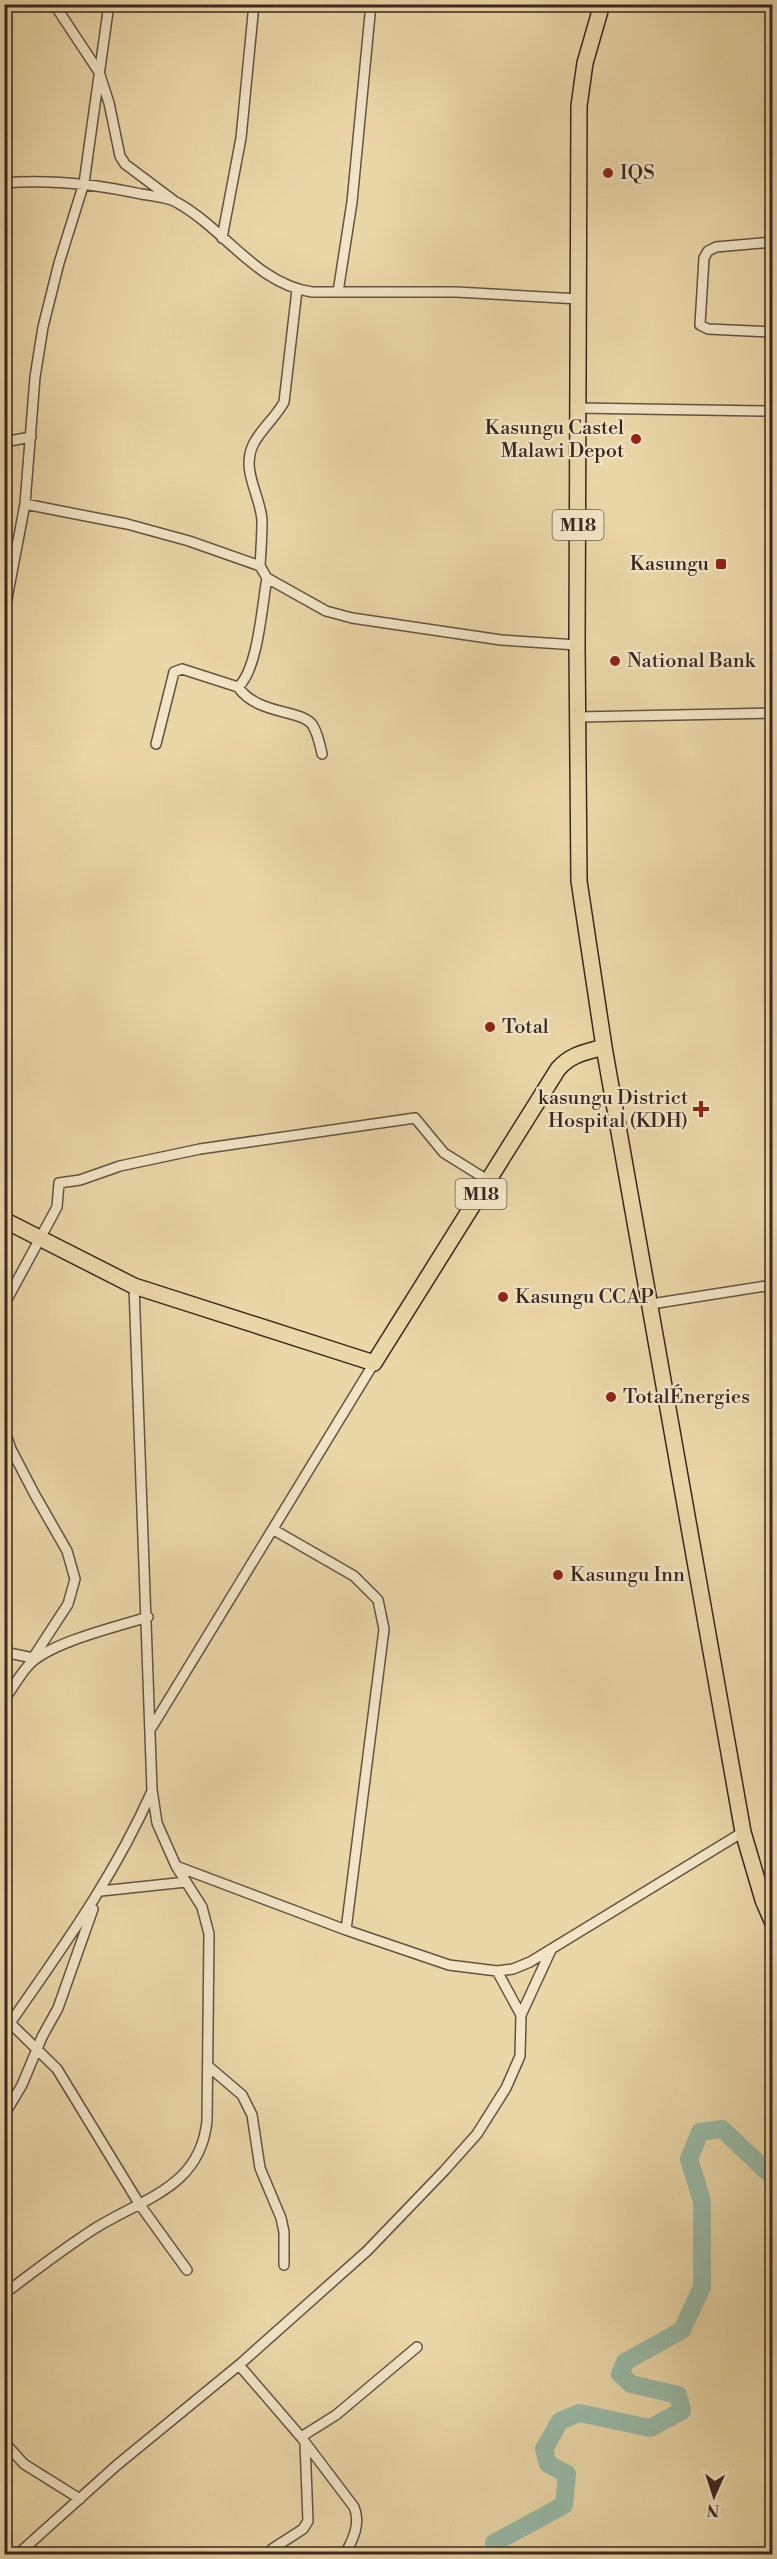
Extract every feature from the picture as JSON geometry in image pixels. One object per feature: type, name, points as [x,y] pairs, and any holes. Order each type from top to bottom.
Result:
[{"type":"main road","name":"M18","points":[[374,1363],[566,1060],[575,1055],[604,1047],[579,881],[577,645],[579,95],[585,63],[602,4]]},
{"type":"main road","points":[[604,1047],[743,1832],[763,1900],[772,1921]]},
{"type":"main road","points":[[4,1220],[134,1286],[374,1363]]},
{"type":"street","points":[[54,4],[99,72],[109,103],[120,156],[125,164],[259,267],[297,290],[456,292],[579,299]]},
{"type":"street","points":[[4,614],[25,504],[35,377],[43,327],[59,263],[84,183],[109,4]]},
{"type":"street","points":[[222,238],[241,138],[254,4]]},
{"type":"street","points":[[338,292],[352,202],[371,4]]},
{"type":"street","points":[[4,183],[49,181],[84,183],[175,201]]},
{"type":"street","points":[[772,242],[716,247],[708,251],[704,258],[700,325],[708,329],[772,332]]},
{"type":"street","points":[[297,290],[284,402],[278,414],[254,444],[250,458],[250,477],[262,518],[260,566],[267,578],[326,611],[352,618],[501,640],[577,645]]},
{"type":"street","points":[[578,408],[772,411]]},
{"type":"street","points":[[4,442],[31,437]]},
{"type":"street","points":[[25,504],[127,524],[189,541],[260,566]]},
{"type":"street","points":[[238,687],[246,680],[258,636],[267,578]]},
{"type":"street","points":[[156,744],[174,672],[182,669],[238,687],[246,698],[256,705],[302,717],[312,724],[322,754]]},
{"type":"street","points":[[578,717],[772,713]]},
{"type":"street","points":[[4,1305],[57,1207],[59,1183],[80,1180],[120,1166],[200,1149],[415,1118],[444,1153],[489,1181]]},
{"type":"street","points":[[651,1304],[772,1285]]},
{"type":"street","points":[[4,2294],[81,2237],[140,2205],[179,2180],[198,2157],[207,2121],[209,1934],[202,1906],[176,1866],[157,1823],[152,1790],[148,1617],[134,1286]]},
{"type":"street","points":[[151,1729],[374,1363]]},
{"type":"street","points":[[4,1429],[11,1449],[35,1495],[68,1551],[75,1579],[68,1604],[4,1700]]},
{"type":"street","points":[[274,1530],[354,1576],[378,1600],[384,1629],[346,1930]]},
{"type":"street","points":[[4,1652],[31,1661],[89,1634],[148,1617]]},
{"type":"street","points":[[4,2032],[8,2020],[99,1895],[125,1848],[152,1790]]},
{"type":"street","points":[[176,1866],[346,1930],[449,1965],[497,1971],[513,1969],[530,1962],[743,1832]]},
{"type":"street","points":[[99,1895],[186,1882]]},
{"type":"street","points":[[4,2115],[22,2085],[58,2008],[99,1895]]},
{"type":"street","points":[[18,2554],[165,2423],[239,2365],[367,2252],[477,2134],[507,2088],[514,2071],[520,2056],[521,2015],[552,1948]]},
{"type":"street","points":[[497,1971],[521,2015]]},
{"type":"street","points":[[8,2020],[38,2048],[69,2085],[140,2205],[187,2270]]},
{"type":"street","points":[[208,2066],[242,2095],[252,2115],[260,2168],[281,2218],[284,2232],[285,2265]]},
{"type":"street","points":[[303,2440],[417,2347]]},
{"type":"street","points":[[239,2365],[303,2440],[357,2513],[355,2532],[345,2554]]},
{"type":"street","points":[[272,2549],[303,2529],[308,2521],[303,2440]]},
{"type":"street","points":[[4,2442],[24,2464],[80,2499]]},
{"type":"waterway","points":[[499,2554],[494,2543],[564,2505],[567,2474],[548,2464],[544,2449],[560,2421],[579,2413],[650,2428],[682,2411],[678,2395],[631,2384],[620,2374],[625,2362],[682,2330],[702,2287],[702,2201],[689,2159],[700,2132],[722,2129],[772,2176]]},
{"type":"place","name":"IQS","points":[[608,173]]},
{"type":"place","name":"Kasungu Castel Malawi Depot","points":[[636,439]]},
{"type":"place","name":"Kasungu","points":[[721,564]]},
{"type":"place","name":"National Bank","points":[[615,661]]},
{"type":"place","name":"Total","points":[[490,1027]]},
{"type":"place","name":"kasungu District Hospital (KDH)","points":[[701,1109]]},
{"type":"place","name":"Kasungu CCAP","points":[[503,1297]]},
{"type":"place","name":"TotalÉnergies","points":[[611,1397]]},
{"type":"place","name":"Kasungu Inn","points":[[558,1575]]}]
